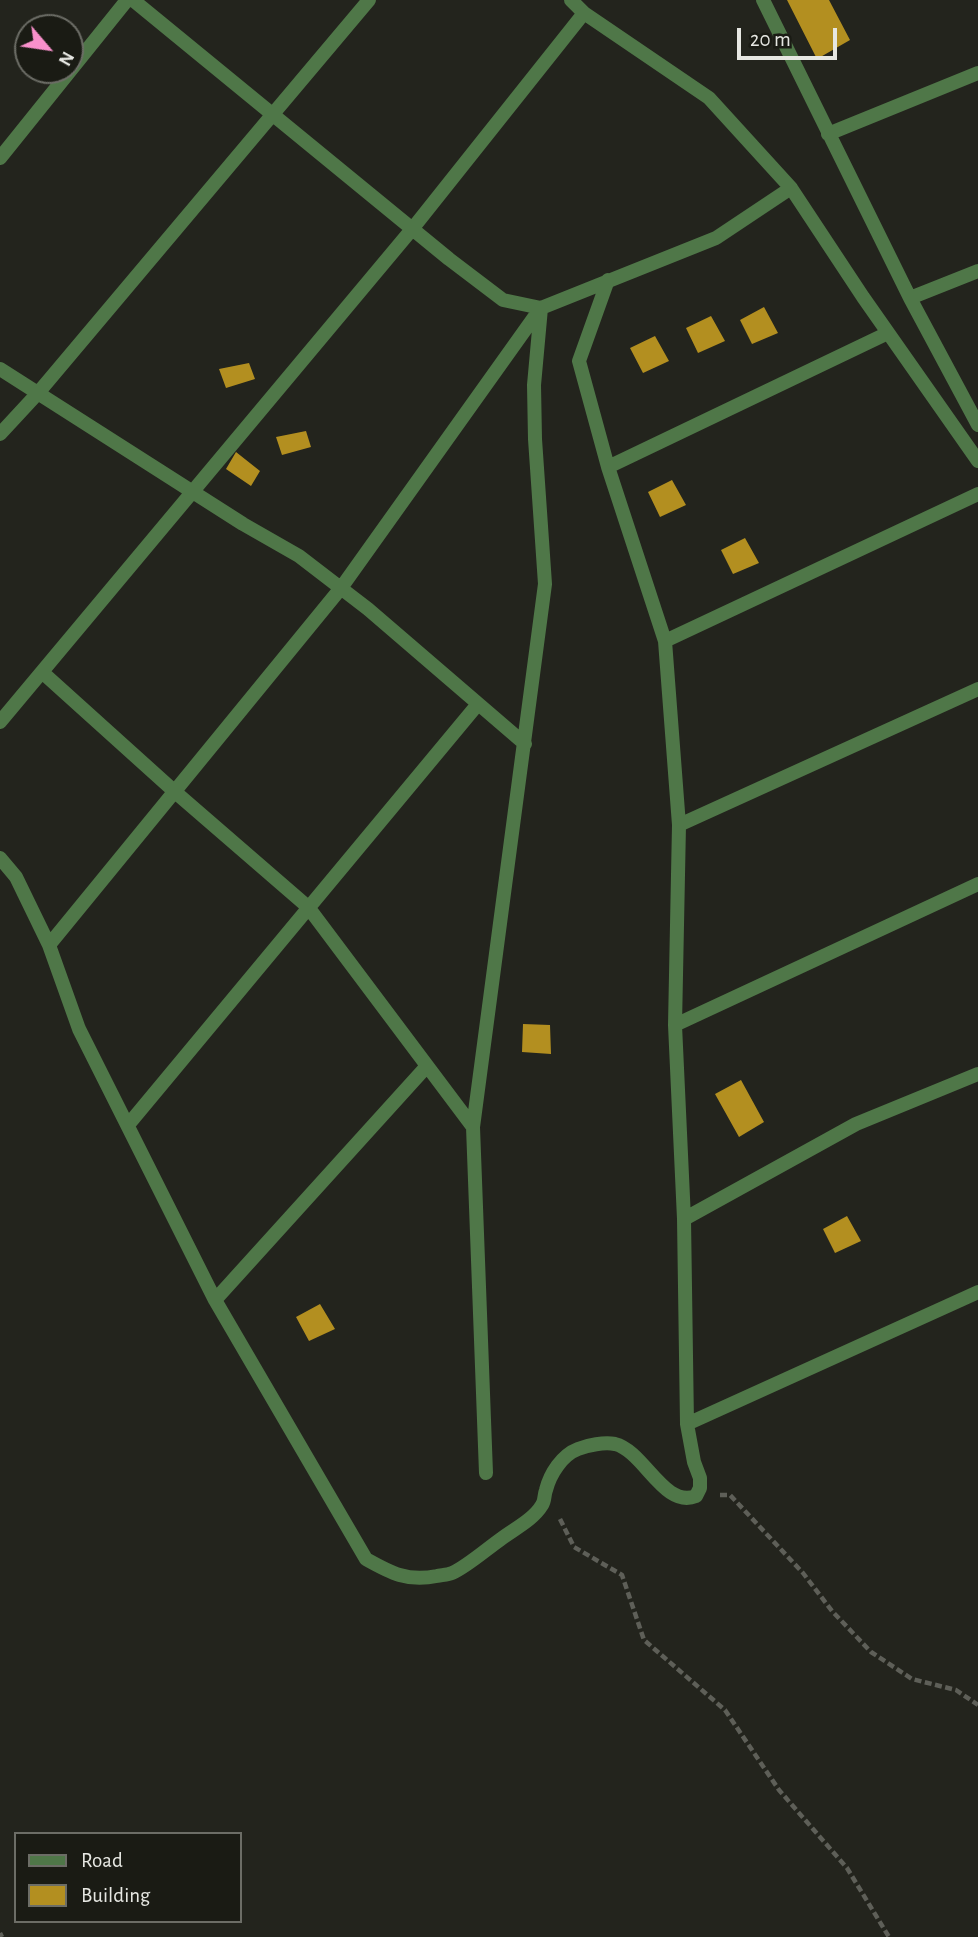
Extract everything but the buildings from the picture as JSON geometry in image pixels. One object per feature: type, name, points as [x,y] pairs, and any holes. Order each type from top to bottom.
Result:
[{"type":"street","points":[[0,158],[127,0]]},
{"type":"street","points":[[133,0],[503,300],[541,308]]},
{"type":"street","points":[[0,434],[38,393],[369,0]]},
{"type":"street","points":[[571,0],[584,13],[709,98],[791,188],[978,461]]},
{"type":"street","points":[[763,0],[910,298],[978,425]]},
{"type":"street","points":[[0,722],[414,228],[584,13]]},
{"type":"street","points":[[828,134],[978,74]]},
{"type":"street","points":[[49,945],[341,587],[541,308],[716,237],[791,188]]},
{"type":"street","points":[[910,298],[978,271]]},
{"type":"street","points":[[0,858],[16,877],[49,945],[79,1029],[215,1300],[366,1559],[392,1574],[418,1580],[452,1573],[532,1517],[544,1504],[545,1490],[562,1461],[576,1449],[602,1443],[617,1445],[628,1451],[669,1492],[679,1498],[689,1499],[696,1496],[700,1488],[700,1478],[687,1424],[684,1219],[675,1025],[679,825],[664,641],[608,467],[579,361],[608,280]]},
{"type":"street","points":[[486,1473],[473,1127],[545,584],[534,385],[541,308]]},
{"type":"street","points":[[608,467],[888,333]]},
{"type":"street","points":[[0,369],[193,493],[299,556],[368,608],[525,744]]},
{"type":"street","points":[[664,641],[978,494]]},
{"type":"street","points":[[42,672],[308,907],[473,1127]]},
{"type":"street","points":[[679,825],[978,689]]},
{"type":"street","points":[[128,1125],[478,704]]},
{"type":"street","points":[[675,1025],[978,884]]},
{"type":"street","points":[[215,1300],[427,1066]]},
{"type":"street","points":[[684,1219],[856,1124],[978,1074]]},
{"type":"street","points":[[687,1424],[978,1292]]},
{"type":"path","points":[[545,1490],[574,1547],[622,1575],[644,1640],[725,1710],[779,1790],[847,1868],[889,1937]]},
{"type":"path","points":[[696,1496],[730,1495],[803,1573],[832,1611],[872,1652],[912,1679],[956,1690],[978,1705]]}]
